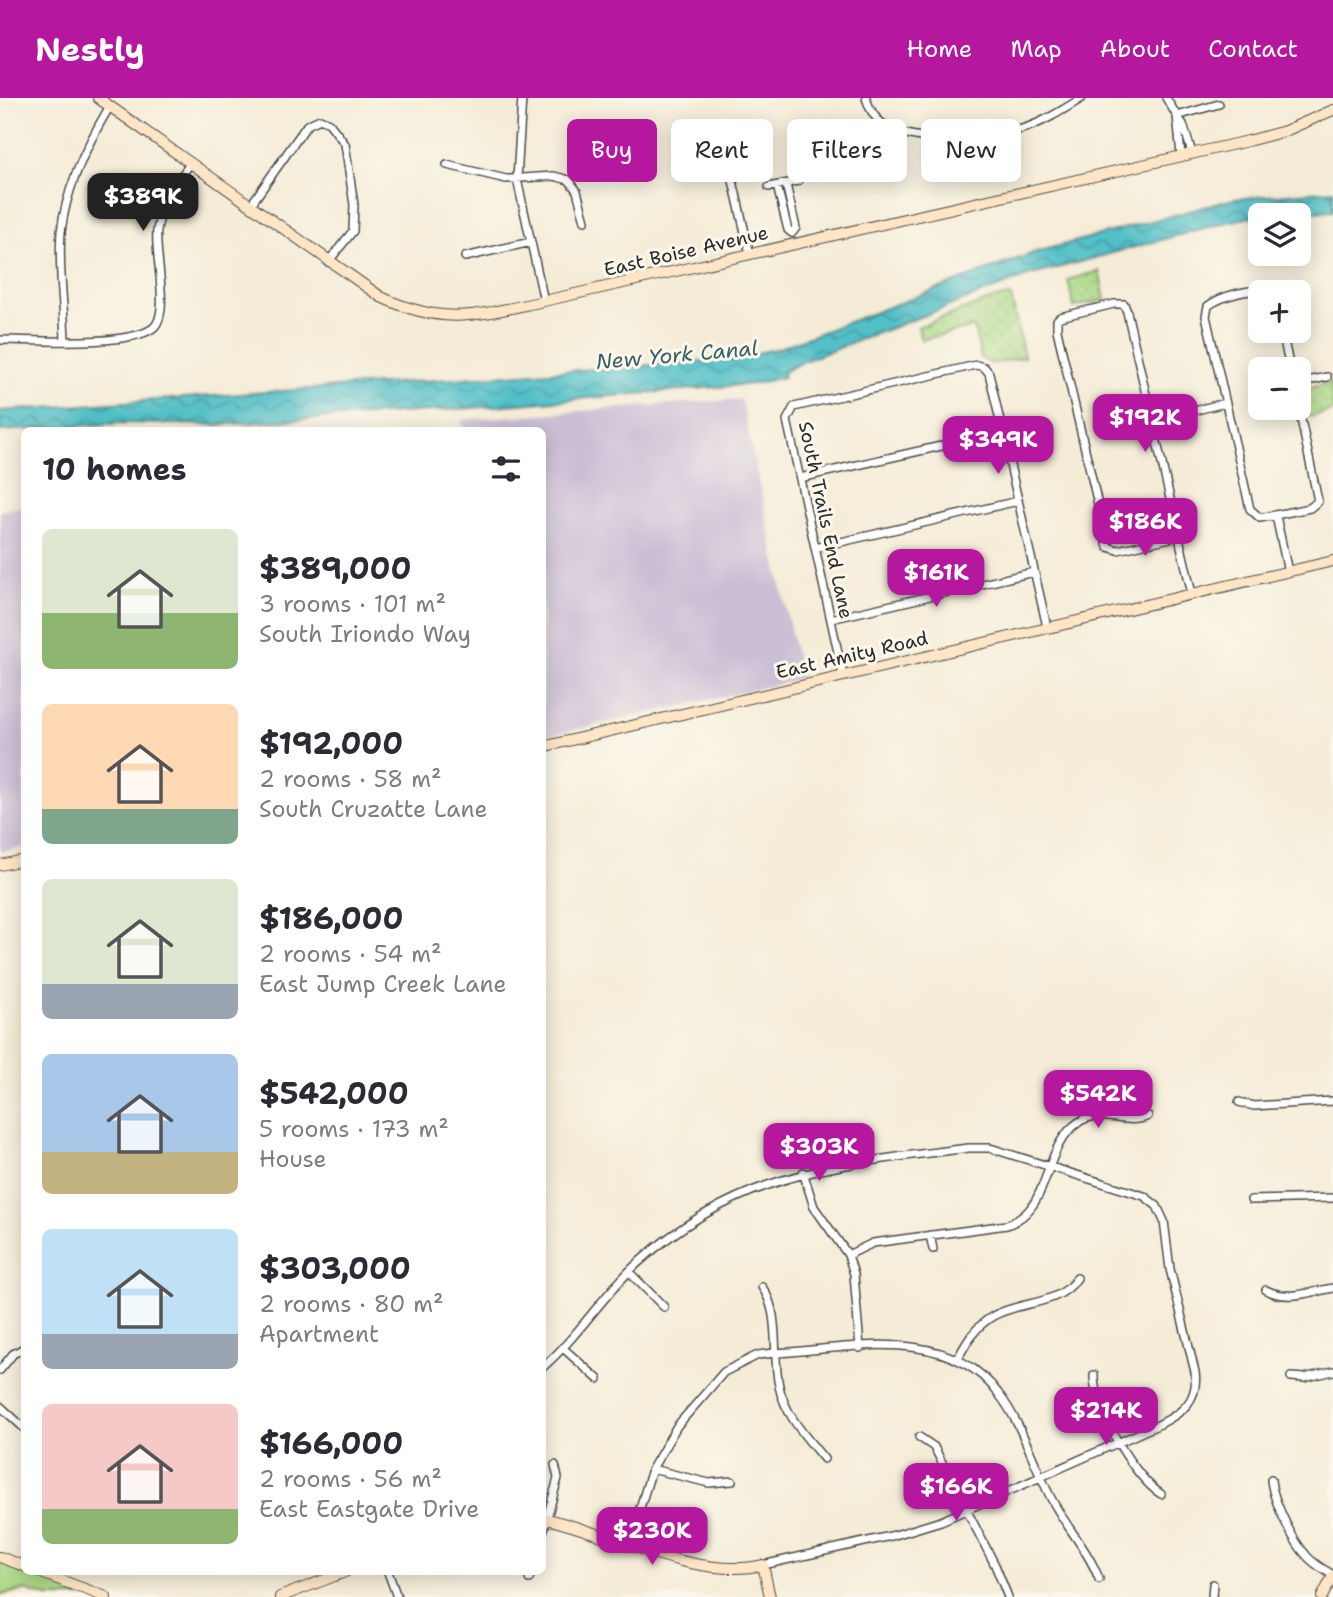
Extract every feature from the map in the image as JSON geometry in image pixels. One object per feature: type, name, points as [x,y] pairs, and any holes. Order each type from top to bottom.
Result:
[{"type":"street","name":"East Boise Avenue","points":[[98,98],[381,297],[408,310],[436,317],[477,316],[1186,154],[1285,131],[1333,110]]},
{"type":"street","points":[[522,98],[517,179],[544,301]]},
{"type":"street","points":[[866,98],[870,108],[884,125],[933,138],[992,136],[1025,128],[1082,98]]},
{"type":"street","points":[[1166,98],[1177,116],[1186,154]]},
{"type":"street","points":[[1177,116],[1219,104]]},
{"type":"street","points":[[65,340],[61,232],[73,184],[91,138],[110,106]]},
{"type":"street","points":[[250,206],[307,125],[320,118],[329,123],[345,144],[354,205],[353,231],[328,262]]},
{"type":"street","points":[[0,340],[116,339],[155,326],[162,313],[156,248],[158,229],[171,191],[190,164]]},
{"type":"street","points":[[447,164],[517,179],[554,176],[569,180],[577,191],[585,221]]},
{"type":"street","points":[[733,182],[750,254]]},
{"type":"street","points":[[794,182],[773,186],[795,244]]},
{"type":"street","points":[[786,184],[796,228],[792,233]]},
{"type":"street","points":[[465,257],[531,242]]},
{"type":"street","points":[[1248,293],[1216,300],[1208,306],[1206,316],[1250,509],[1255,516],[1266,518],[1310,508],[1318,501],[1301,420]]},
{"type":"street","points":[[1179,536],[1110,550],[1057,320],[1124,304],[1179,536],[1192,594]]},
{"type":"street","name":"South Trails End Lane","points":[[843,675],[787,420],[788,413],[794,407],[976,365],[984,367],[989,373],[1003,432]]},
{"type":"street","points":[[1311,380],[1327,377]]},
{"type":"street","points":[[1152,421],[1226,403]]},
{"type":"street","points":[[800,478],[1003,432],[1046,627]]},
{"type":"street","points":[[815,548],[1018,502]]},
{"type":"street","points":[[1276,516],[1288,572]]},
{"type":"street","name":"East Amity Road","points":[[546,746],[1333,561]]},
{"type":"street","points":[[831,619],[1034,572]]},
{"type":"street","points":[[0,865],[21,861]]},
{"type":"street","points":[[1240,1102],[1254,1106],[1333,1101]]},
{"type":"street","points":[[848,1255],[873,1243],[1007,1225],[1020,1220],[1037,1202],[1065,1133],[1081,1120],[1097,1116],[1137,1121],[1148,1116]]},
{"type":"street","points":[[546,1365],[564,1349],[629,1272],[679,1229],[721,1204],[757,1187],[803,1172],[969,1148],[1011,1153],[1144,1196],[1157,1206],[1164,1221],[1170,1269],[1195,1372],[1195,1388],[1191,1400],[1175,1416],[965,1511],[895,1535],[763,1565],[749,1568],[700,1565],[546,1519]]},
{"type":"street","points":[[803,1172],[814,1208],[848,1255],[854,1274],[860,1348]]},
{"type":"street","points":[[1251,1200],[1333,1198]]},
{"type":"street","points":[[930,1235],[933,1249]]},
{"type":"street","points":[[629,1272],[664,1307]]},
{"type":"street","points":[[958,1358],[971,1334],[993,1316],[1060,1296],[1077,1278]]},
{"type":"street","points":[[762,1287],[772,1305],[774,1353],[783,1402],[824,1459]]},
{"type":"street","points":[[1266,1290],[1275,1295],[1296,1296],[1333,1288]]},
{"type":"street","points":[[629,1544],[652,1469],[677,1426],[724,1372],[758,1355],[912,1346],[958,1358],[981,1373],[998,1392],[1056,1509],[1093,1563],[1099,1579]]},
{"type":"street","points":[[564,1349],[598,1378]]},
{"type":"street","points":[[0,1370],[13,1354],[21,1350]]},
{"type":"street","points":[[1291,1377],[1304,1378],[1333,1371]]},
{"type":"street","points":[[1094,1375],[1094,1387],[1119,1441],[1144,1482],[1161,1494]]},
{"type":"street","points":[[0,1406],[21,1425]]},
{"type":"street","points":[[919,1437],[934,1447],[995,1565],[1008,1597]]},
{"type":"street","points":[[546,1516],[558,1478],[555,1465]]},
{"type":"street","points":[[652,1469],[709,1483],[732,1481]]},
{"type":"street","points":[[1271,1479],[1275,1499],[1301,1550],[1333,1576],[1322,1597]]},
{"type":"street","points":[[0,1557],[21,1565]]},
{"type":"street","points":[[763,1565],[770,1597]]},
{"type":"street","points":[[47,1575],[106,1597]]},
{"type":"street","points":[[280,1597],[337,1575]]},
{"type":"street","points":[[389,1575],[397,1597]]},
{"type":"street","points":[[1212,1597],[1213,1584]]},
{"type":"shaded area","points":[[741,399],[801,679],[546,736],[546,427],[463,427],[461,420]]},
{"type":"shaded area","points":[[21,507],[21,848],[0,852],[0,511]]},
{"type":"green space","points":[[1099,271],[1105,300],[1074,307],[1068,280]]},
{"type":"green space","points":[[1011,296],[1024,357],[991,364],[981,358],[974,327],[921,340],[918,327],[995,298]]},
{"type":"green space","points":[[1331,383],[1333,411],[1311,416],[1311,387]]},
{"type":"green space","points":[[0,1559],[21,1567],[21,1575],[40,1575],[99,1597],[48,1597],[25,1590],[0,1595]]},
{"type":"water","points":[[1333,190],[1333,211],[1311,212],[1311,203],[1248,203],[1248,218],[1028,276],[804,361],[783,372],[784,377],[753,384],[460,409],[216,425],[123,423],[21,427],[21,430],[0,431],[0,411],[733,359],[779,348],[1036,252],[1234,199]]},
{"type":"water label","name":"New York Canal","points":[[677,355]]}]
